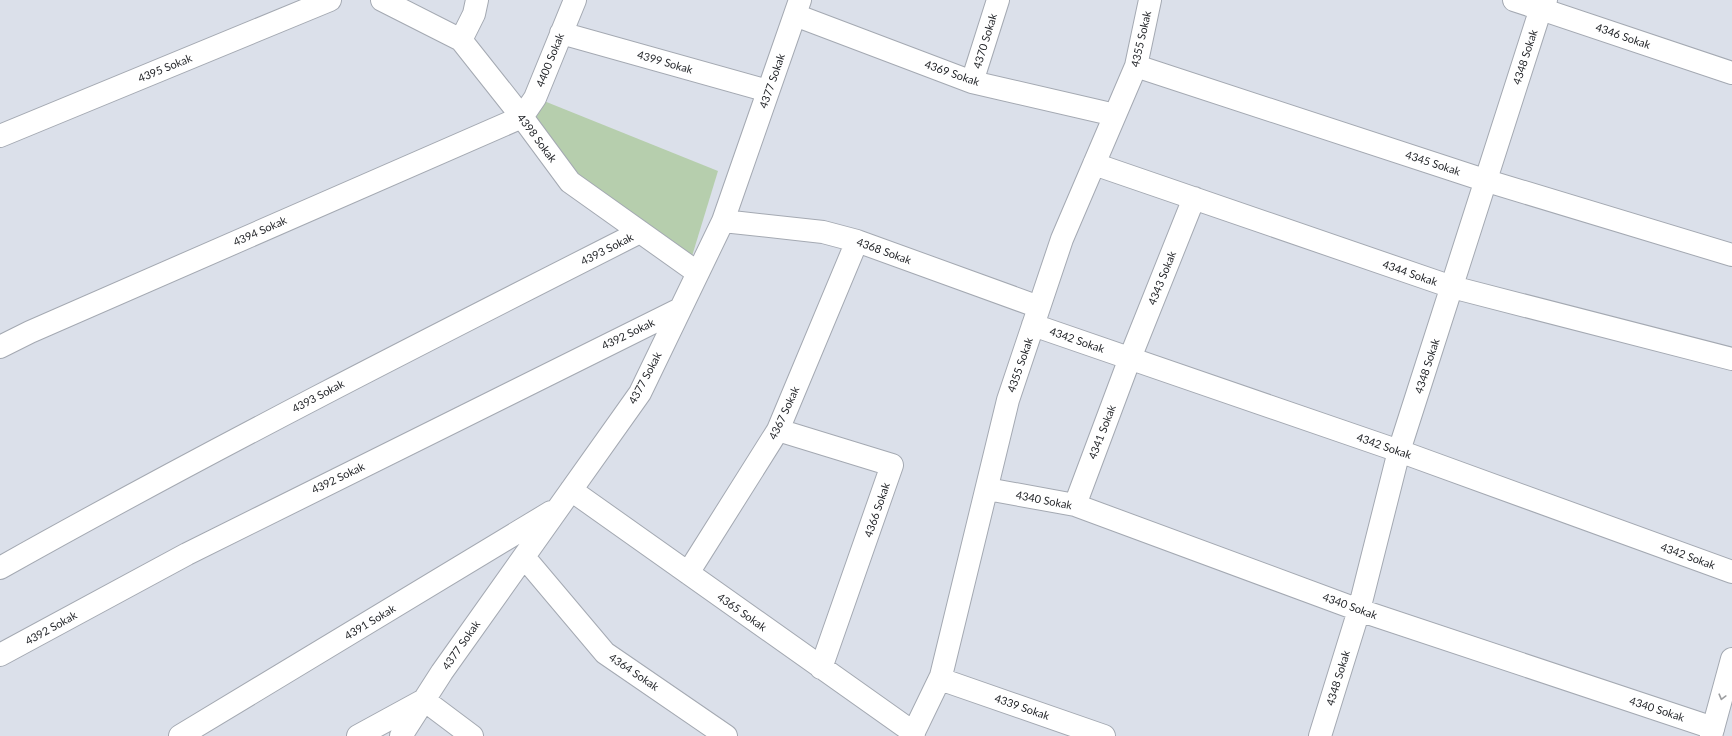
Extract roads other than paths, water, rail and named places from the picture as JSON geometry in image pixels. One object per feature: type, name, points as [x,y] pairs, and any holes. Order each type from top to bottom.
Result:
[{"type":"street","name":"4395 Sokak","points":[[0,136],[330,0]]},
{"type":"street","name":"4398 Sokak","points":[[382,0],[461,40],[570,182],[698,273]]},
{"type":"street","points":[[461,40],[474,14],[477,0]]},
{"type":"street","name":"4400 Sokak","points":[[522,118],[535,98],[575,0]]},
{"type":"street","name":"4370 Sokak","points":[[972,82],[998,0]]},
{"type":"street","name":"4355 Sokak","points":[[913,735],[940,679],[1008,400],[1062,239],[1136,66],[1150,0]]},
{"type":"street","name":"4346 Sokak","points":[[1514,0],[1543,4],[1732,73]]},
{"type":"street","name":"4348 Sokak","points":[[1320,736],[1359,610],[1399,451],[1452,287],[1484,180],[1543,4]]},
{"type":"street","name":"4369 Sokak","points":[[797,7],[972,82],[1115,115]]},
{"type":"street","name":"4377 Sokak","points":[[401,736],[442,672],[640,393],[723,221],[797,7]]},
{"type":"street","name":"4399 Sokak","points":[[561,33],[768,91]]},
{"type":"street","name":"4345 Sokak","points":[[1136,66],[1484,180],[1732,255]]},
{"type":"street","name":"4394 Sokak","points":[[0,347],[51,322],[522,118]]},
{"type":"street","name":"4344 Sokak","points":[[1094,164],[1452,287],[1732,359]]},
{"type":"street","name":"4343 Sokak","points":[[1130,358],[1194,198]]},
{"type":"street","name":"4368 Sokak","points":[[723,221],[823,232],[857,241],[1036,316]]},
{"type":"street","name":"4393 Sokak","points":[[0,568],[107,508],[333,388],[640,232]]},
{"type":"street","name":"4367 Sokak","points":[[688,573],[778,430],[857,241]]},
{"type":"street","name":"4392 Sokak","points":[[0,655],[187,554],[680,309]]},
{"type":"street","name":"4342 Sokak","points":[[1036,316],[1130,358],[1399,451],[1732,572]]},
{"type":"street","name":"4341 Sokak","points":[[1075,505],[1130,358]]},
{"type":"street","name":"4366 Sokak","points":[[778,430],[892,465],[822,668]]},
{"type":"street","name":"4340 Sokak","points":[[986,489],[1075,505],[1359,610],[1712,732]]},
{"type":"street","name":"4365 Sokak","points":[[565,499],[688,573],[822,668],[913,735]]},
{"type":"street","name":"4391 Sokak","points":[[180,736],[565,499]]},
{"type":"street","name":"4364 Sokak","points":[[524,557],[605,653],[726,736]]},
{"type":"street","points":[[1712,732],[1732,659]]},
{"type":"street","name":"4339 Sokak","points":[[940,679],[1104,736]]},
{"type":"street","points":[[358,736],[424,700],[472,736]]}]
